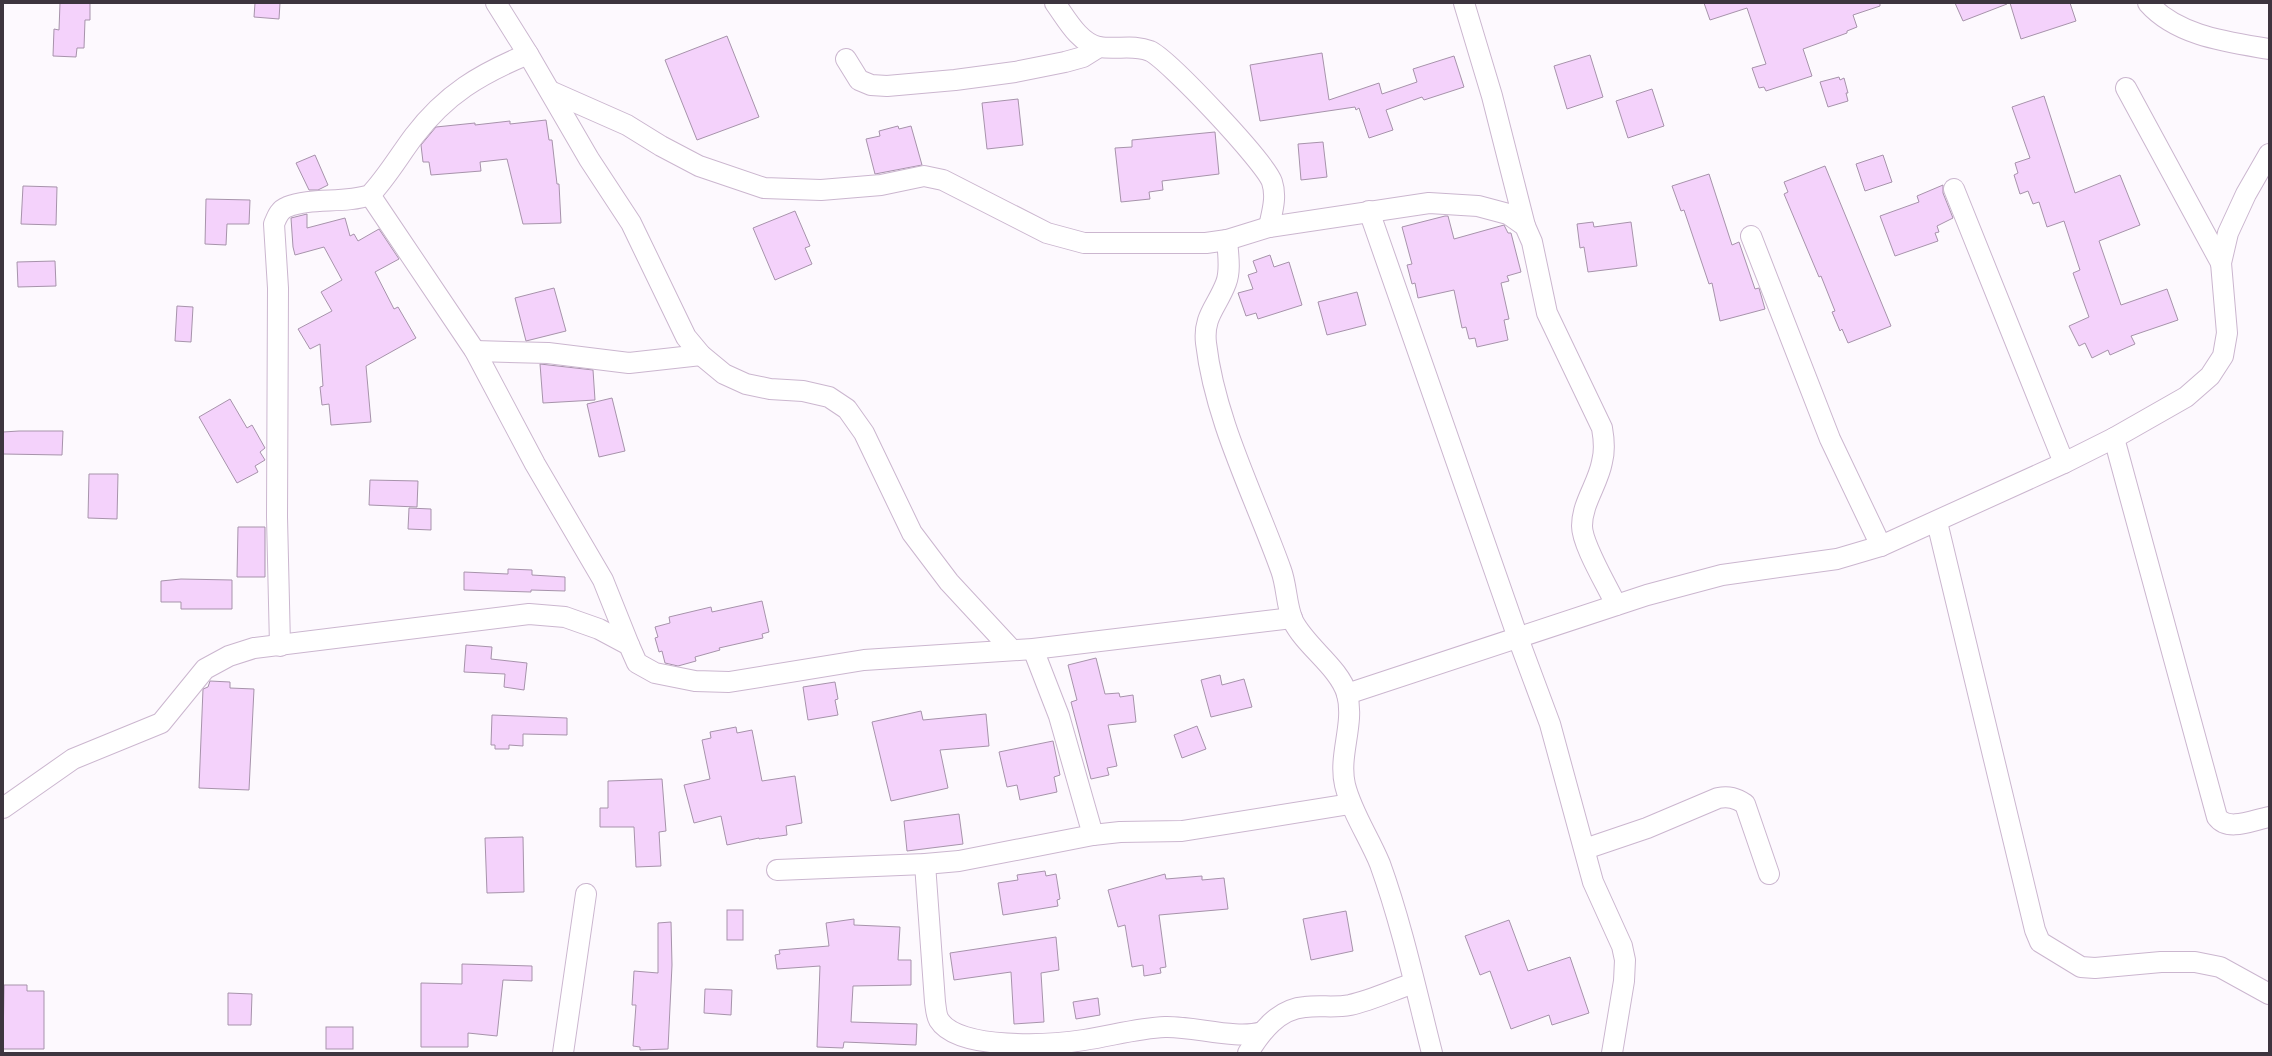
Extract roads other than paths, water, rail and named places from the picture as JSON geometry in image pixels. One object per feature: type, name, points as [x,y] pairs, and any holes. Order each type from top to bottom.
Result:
[{"type":"street","points":[[496,3],[550,90],[589,159],[631,223],[686,337],[701,355],[724,374],[746,384],[770,389],[803,391],[829,396],[847,409],[864,432],[912,533],[949,582],[1012,650]]},
{"type":"street","points":[[1054,3],[1086,41],[1099,47],[1134,46],[1151,52],[1169,65],[1229,128],[1265,170],[1272,181],[1275,195],[1269,227]]},
{"type":"street","points":[[1464,3],[1492,96],[1525,226],[1532,242],[1548,313],[1602,428],[1604,442],[1602,462],[1584,511],[1582,527],[1586,542],[1616,605]]},
{"type":"street","points":[[2148,3],[2159,15],[2182,27],[2224,41],[2269,49]]},
{"type":"street","points":[[846,60],[860,80],[871,84],[887,86],[955,80],[1036,68],[1083,57],[1099,47]]},
{"type":"street","points":[[280,646],[277,517],[278,288],[274,224],[278,215],[286,207],[309,203],[358,199],[370,195],[414,135],[459,89],[490,70],[528,54]]},
{"type":"street","points":[[2126,88],[2221,264]]},
{"type":"street","points":[[550,90],[627,125],[661,146],[699,166],[764,188],[821,190],[881,185],[924,176],[943,180],[1047,233],[1084,243],[1198,244],[1227,240],[1269,227],[1429,203],[1478,206],[1508,214],[1525,226]]},
{"type":"street","points":[[1347,694],[1616,605],[1722,575],[1836,559],[1881,546],[1937,522],[2064,463],[2114,438],[2186,397],[2210,376],[2223,356],[2227,333],[2221,264],[2228,233],[2246,194],[2269,154]]},
{"type":"street","points":[[1954,189],[2064,463]]},
{"type":"street","points":[[370,195],[475,351],[535,464],[603,580],[637,663],[655,673],[695,681],[729,682],[864,660],[1033,649],[1292,618]]},
{"type":"street","points":[[1369,211],[1518,638],[1550,724],[1593,882],[1622,946],[1625,960],[1624,981],[1612,1053]]},
{"type":"street","points":[[1751,236],[1830,439],[1881,546]]},
{"type":"street","points":[[1227,240],[1229,265],[1226,282],[1210,312],[1204,328],[1206,346],[1229,437],[1282,573],[1292,618],[1301,635],[1340,680],[1347,694],[1349,714],[1342,765],[1350,804],[1379,862],[1397,916],[1432,1053]]},
{"type":"street","points":[[475,351],[548,354],[629,363],[701,355]]},
{"type":"street","points":[[2114,438],[2217,817],[2221,823],[2229,825],[2269,817]]},
{"type":"street","points":[[1937,522],[2035,930],[2040,942],[2081,967],[2095,968],[2161,962],[2195,962],[2220,968],[2269,994]]},
{"type":"street","points":[[3,808],[73,759],[161,723],[205,669],[229,656],[254,648],[280,646],[529,614],[565,617],[599,629],[629,645]]},
{"type":"street","points":[[1033,649],[1059,716],[1093,835]]},
{"type":"street","points":[[1585,849],[1647,828],[1718,798],[1727,796],[1737,798],[1745,804],[1769,874]]},
{"type":"street","points":[[777,870],[925,864],[959,861],[1093,835],[1120,832],[1182,831],[1350,804]]},
{"type":"street","points":[[925,864],[935,1002],[938,1019],[945,1028],[956,1034],[1019,1049],[1167,1027],[1244,1034],[1262,1032]]},
{"type":"street","points":[[563,1053],[586,894]]},
{"type":"street","points":[[1248,1053],[1262,1032],[1281,1014],[1292,1008],[1352,1004],[1414,983]]}]
